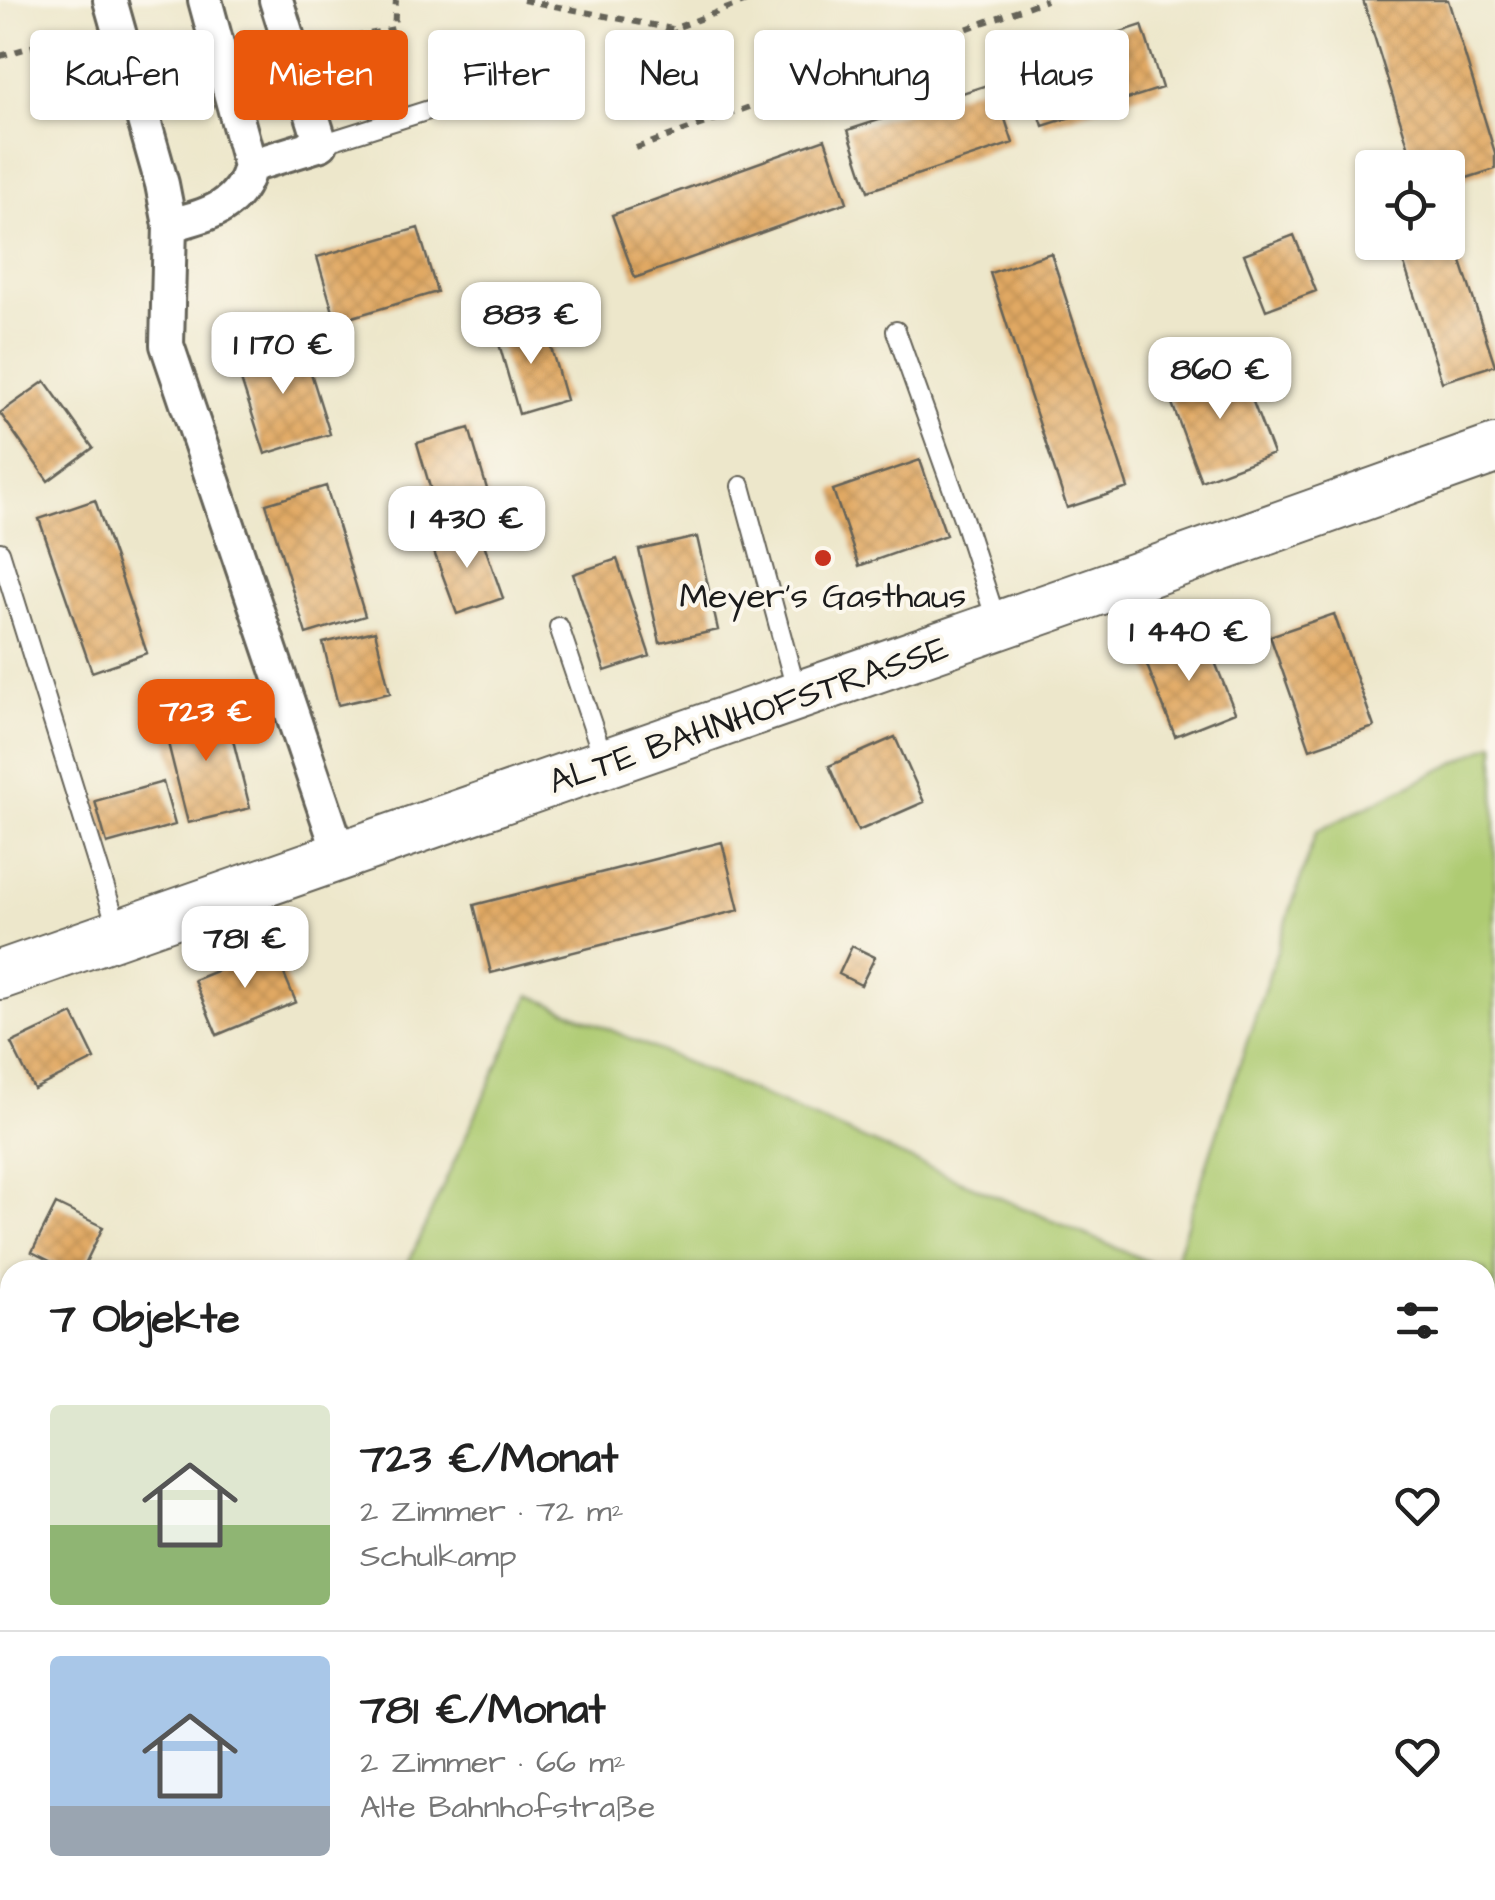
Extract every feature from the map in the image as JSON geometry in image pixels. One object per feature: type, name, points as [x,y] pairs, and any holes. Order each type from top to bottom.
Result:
[{"type":"street","points":[[170,224],[218,211],[247,181],[250,166],[205,0]]},
{"type":"street","points":[[276,0],[286,30]]},
{"type":"street","points":[[113,11],[170,224],[168,345],[340,855]]},
{"type":"street","points":[[250,166],[321,144],[314,120]]},
{"type":"street","name":"ALTE BAHNHOFSTRASSE","points":[[0,975],[1495,449]]},
{"type":"lane","points":[[321,144],[428,110]]},
{"type":"lane","points":[[896,331],[998,627]]},
{"type":"lane","points":[[742,486],[798,697]]},
{"type":"lane","points":[[0,552],[119,934]]},
{"type":"lane","points":[[559,628],[605,764]]},
{"type":"path","points":[[389,30],[394,29],[396,0]]},
{"type":"path","points":[[522,0],[672,29],[749,0]]},
{"type":"path","points":[[734,113],[1046,0]]},
{"type":"path","points":[[0,56],[113,11]]},
{"type":"path","points":[[636,148],[716,120]]},
{"type":"green space","points":[[1495,743],[1495,1260],[1175,1260],[1316,832]]},
{"type":"green space","points":[[530,995],[1144,1260],[410,1260]]},
{"type":"building","points":[[1363,0],[1448,0],[1495,153],[1495,169],[1465,179],[1465,150],[1409,150]]},
{"type":"building","points":[[1142,25],[1162,88],[1129,99],[1129,30]]},
{"type":"building","points":[[985,86],[985,120],[1005,120],[1013,143],[868,191],[848,130],[879,120],[965,120],[965,92]]},
{"type":"building","points":[[825,139],[847,202],[635,278],[612,215]]},
{"type":"building","points":[[418,228],[437,292],[336,322],[317,257]]},
{"type":"building","points":[[1294,235],[1316,291],[1266,310],[1244,254]]},
{"type":"building","points":[[1051,253],[1128,488],[1067,508],[990,273]]},
{"type":"building","points":[[1403,260],[1460,260],[1495,365],[1442,382]]},
{"type":"building","points":[[543,320],[566,400],[519,414],[496,333]]},
{"type":"building","points":[[301,341],[330,434],[265,454],[235,361]]},
{"type":"building","points":[[1238,363],[1273,454],[1201,481],[1167,390]]},
{"type":"building","points":[[45,381],[93,448],[48,481],[0,413]]},
{"type":"building","points":[[469,428],[492,506],[440,521],[417,443]]},
{"type":"building","points":[[920,460],[946,535],[859,566],[833,490]]},
{"type":"building","points":[[326,486],[365,616],[306,634],[266,504]]},
{"type":"building","points":[[95,500],[147,653],[92,672],[39,519]]},
{"type":"building","points":[[478,527],[503,598],[457,614],[431,544]]},
{"type":"building","points":[[697,537],[718,630],[660,643],[639,550]]},
{"type":"building","points":[[617,559],[650,656],[605,671],[573,574]]},
{"type":"building","points":[[1334,614],[1374,727],[1310,749],[1270,636]]},
{"type":"building","points":[[375,631],[390,693],[338,705],[323,643]]},
{"type":"building","points":[[1203,632],[1235,712],[1175,736],[1143,655]]},
{"type":"building","points":[[224,704],[250,808],[188,823],[162,719]]},
{"type":"building","points":[[895,737],[924,802],[858,831],[829,766]]},
{"type":"building","points":[[163,782],[175,825],[107,844],[95,801]]},
{"type":"building","points":[[722,842],[739,910],[491,973],[474,905]]},
{"type":"building","points":[[852,946],[875,957],[861,985],[839,974]]},
{"type":"building","points":[[273,948],[296,1002],[217,1035],[194,980]]},
{"type":"building","points":[[73,1014],[95,1059],[34,1089],[11,1043]]},
{"type":"building","points":[[56,1204],[103,1227],[87,1260],[48,1260],[32,1252]]},
{"type":"place","name":"Meyer's Gasthaus","points":[[823,558]]}]
